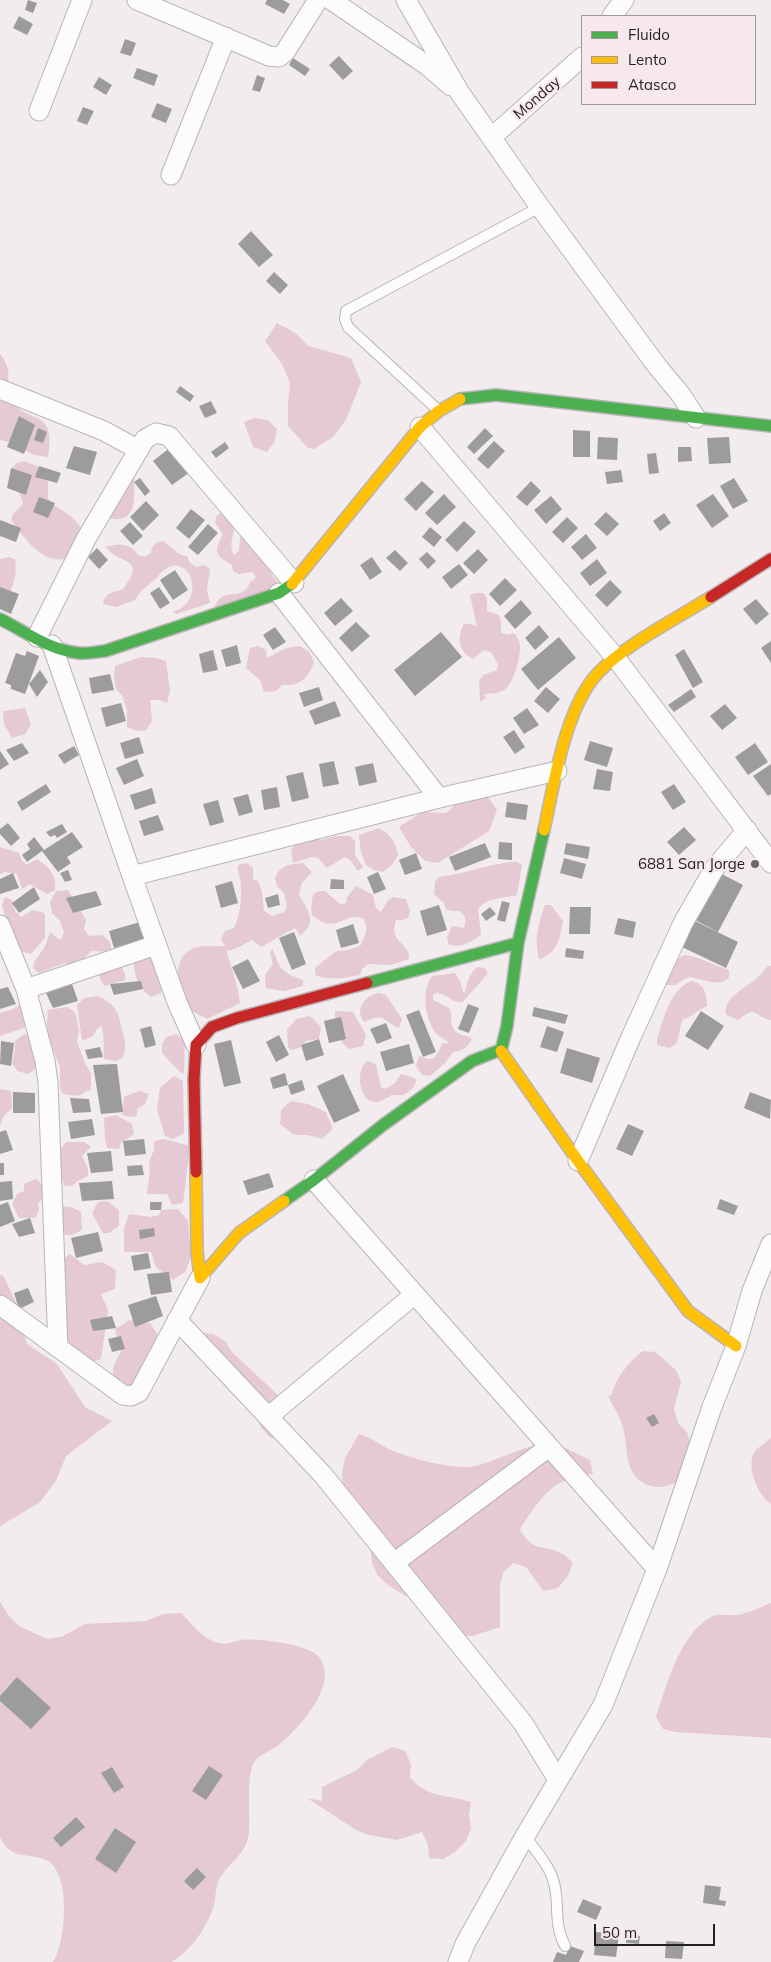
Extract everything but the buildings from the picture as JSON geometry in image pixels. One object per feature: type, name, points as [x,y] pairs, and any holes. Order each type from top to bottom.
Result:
[{"type":"street","points":[[39,111],[82,0]]},
{"type":"street","points":[[137,0],[226,36],[269,56],[279,57],[285,52],[318,0]]},
{"type":"street","points":[[331,0],[428,66],[460,93]]},
{"type":"street","points":[[406,0],[460,93],[540,207],[657,366],[681,395],[696,418]]},
{"type":"street","points":[[613,15],[624,0]]},
{"type":"street","points":[[171,174],[226,36]]},
{"type":"street","name":"Monday","points":[[492,137],[581,58]]},
{"type":"street","points":[[0,389],[104,431],[139,450]]},
{"type":"street","points":[[0,619],[44,641],[76,653],[90,653],[105,651],[286,588],[420,428],[439,411],[463,397],[496,395],[771,426]]},
{"type":"street","points":[[420,428],[615,657],[771,863]]},
{"type":"street","points":[[200,1278],[197,1242],[194,1079],[196,1045],[177,1002],[44,641],[86,539],[145,439],[156,434],[169,436],[286,588],[440,798]]},
{"type":"street","points":[[500,1050],[507,1026],[518,944],[557,771],[574,710],[596,675],[615,657],[768,566]]},
{"type":"street","points":[[132,876],[440,798],[557,771]]},
{"type":"street","points":[[578,1161],[631,1037],[683,923],[714,870],[747,830]]},
{"type":"street","points":[[0,925],[26,989],[45,1062],[48,1083],[58,1348]]},
{"type":"street","points":[[196,1045],[212,1027],[237,1018],[518,944]]},
{"type":"street","points":[[26,989],[156,945]]},
{"type":"street","points":[[500,1050],[578,1161],[688,1311],[736,1346]]},
{"type":"street","points":[[0,1305],[123,1395],[131,1396],[139,1392],[200,1278],[239,1233],[314,1180],[383,1125],[472,1060],[500,1050]]},
{"type":"street","points":[[314,1180],[656,1569]]},
{"type":"street","points":[[458,1962],[465,1944],[525,1836],[603,1705],[656,1569],[712,1407],[736,1346],[752,1291],[770,1249]]},
{"type":"street","points":[[268,1417],[415,1294]]},
{"type":"street","points":[[177,1320],[323,1475],[523,1723],[558,1780]]},
{"type":"street","points":[[394,1563],[549,1447]]},
{"type":"lane","points":[[439,411],[348,327],[345,319],[346,311],[540,207]]},
{"type":"lane","points":[[525,1836],[544,1863],[554,1883],[558,1933],[565,1946]]},
{"type":"shaded area","points":[[277,323],[297,334],[308,346],[351,358],[361,382],[346,420],[333,437],[314,449],[308,448],[288,426],[290,383],[282,364],[265,341]]},
{"type":"shaded area","points":[[0,354],[7,367],[8,387],[11,398],[17,407],[38,418],[48,430],[50,440],[48,457],[34,455],[10,442],[0,440]]},
{"type":"shaded area","points":[[255,418],[268,420],[277,429],[275,441],[267,452],[253,447],[244,422]]},
{"type":"shaded area","points":[[24,461],[37,466],[48,477],[48,498],[50,502],[74,519],[82,531],[71,557],[52,559],[44,555],[29,543],[11,520],[13,514],[23,504],[14,485],[12,468],[17,463]]},
{"type":"shaded area","points":[[128,472],[134,477],[134,496],[131,511],[121,519],[101,516],[105,488],[113,479]]},
{"type":"shaded area","points":[[221,512],[229,515],[235,524],[232,543],[234,555],[239,551],[240,537],[247,537],[252,541],[262,559],[268,563],[272,576],[280,587],[276,592],[260,595],[231,610],[214,608],[222,597],[243,592],[247,589],[250,582],[256,578],[253,572],[239,574],[233,571],[232,565],[219,556],[217,549],[223,534],[215,523],[216,517]]},
{"type":"shaded area","points":[[163,541],[177,552],[187,556],[190,563],[197,567],[204,565],[210,569],[207,590],[210,603],[176,614],[173,612],[183,607],[190,599],[192,591],[192,582],[189,574],[184,568],[177,566],[164,570],[135,600],[116,607],[103,604],[108,595],[123,589],[133,571],[129,562],[117,557],[106,547],[115,545],[128,546],[138,555],[145,557],[151,553],[154,544]]},
{"type":"shaded area","points":[[9,557],[15,559],[15,578],[8,595],[0,605],[0,559]]},
{"type":"shaded area","points":[[483,593],[487,598],[487,611],[499,615],[501,633],[508,635],[514,633],[520,644],[516,669],[508,687],[500,692],[484,694],[486,698],[480,702],[479,681],[483,675],[497,670],[498,664],[491,652],[484,650],[473,659],[465,653],[460,644],[460,634],[464,624],[471,624],[477,627],[470,595]]},
{"type":"shaded area","points":[[258,646],[266,650],[267,658],[286,648],[300,646],[309,652],[314,662],[306,677],[298,683],[282,685],[276,691],[264,692],[260,680],[246,668],[250,648]]},
{"type":"shaded area","points":[[141,657],[166,661],[170,691],[167,703],[159,700],[150,700],[152,721],[146,730],[138,731],[127,727],[127,710],[122,695],[116,689],[114,676],[115,666]]},
{"type":"shaded area","points":[[25,708],[31,724],[25,734],[12,738],[4,724],[3,711]]},
{"type":"shaded area","points":[[465,796],[488,797],[497,810],[489,831],[438,863],[425,861],[411,847],[399,827],[422,812],[446,813]]},
{"type":"shaded area","points":[[379,828],[392,839],[398,855],[392,865],[383,872],[374,870],[366,865],[361,852],[359,835]]},
{"type":"shaded area","points":[[335,836],[350,836],[355,841],[355,855],[363,867],[358,871],[350,860],[345,857],[327,868],[318,858],[312,857],[293,863],[291,850],[295,844],[314,837],[321,840]]},
{"type":"shaded area","points":[[0,847],[19,853],[22,861],[27,865],[37,859],[41,862],[48,868],[55,880],[55,890],[47,894],[30,884],[22,889],[17,874],[5,872],[0,874]]},
{"type":"shaded area","points":[[517,862],[522,865],[517,895],[491,900],[482,905],[478,909],[481,935],[462,945],[449,945],[447,938],[452,926],[464,928],[465,918],[460,911],[446,909],[444,903],[434,894],[435,882],[439,877]]},
{"type":"shaded area","points":[[247,863],[253,868],[253,879],[258,881],[262,892],[264,911],[272,916],[284,912],[287,907],[284,893],[277,886],[275,878],[280,870],[286,866],[303,863],[312,872],[302,883],[299,895],[310,916],[309,926],[300,936],[295,928],[261,947],[252,940],[237,948],[228,951],[226,949],[240,1003],[207,1019],[190,1009],[185,1002],[179,985],[178,967],[186,953],[194,948],[225,946],[221,939],[225,931],[234,928],[240,907],[241,885],[238,865]]},
{"type":"shaded area","points":[[356,886],[373,895],[376,908],[381,912],[388,900],[393,897],[406,899],[410,911],[408,918],[396,920],[394,928],[397,938],[408,953],[409,959],[390,965],[368,964],[362,969],[360,975],[332,978],[315,975],[315,968],[336,951],[349,950],[361,945],[366,932],[366,925],[364,919],[357,917],[334,924],[321,921],[312,915],[313,894],[325,891],[340,904],[346,903],[347,897]]},
{"type":"shaded area","points":[[68,890],[86,920],[84,929],[89,936],[102,935],[110,942],[112,952],[91,951],[82,961],[73,966],[65,963],[39,973],[33,968],[34,962],[44,948],[50,932],[60,940],[64,933],[60,921],[52,913],[50,902],[56,891]]},
{"type":"shaded area","points":[[5,897],[12,900],[15,911],[21,917],[33,910],[45,913],[45,938],[31,954],[20,951],[9,931],[2,905]]},
{"type":"shaded area","points":[[545,905],[551,905],[563,921],[559,939],[554,949],[545,957],[539,959],[538,932]]},
{"type":"shaded area","points":[[272,948],[280,967],[290,975],[303,980],[303,986],[284,991],[266,988],[265,975],[273,964],[270,954]]},
{"type":"shaded area","points":[[684,955],[696,957],[729,970],[729,977],[716,983],[689,977],[675,985],[665,985],[663,982],[668,964]]},
{"type":"shaded area","points":[[134,957],[151,957],[165,980],[161,993],[151,997],[142,989],[135,974]]},
{"type":"shaded area","points":[[120,965],[125,973],[125,980],[104,986],[100,979],[99,970]]},
{"type":"shaded area","points":[[768,966],[771,966],[771,1020],[755,1012],[744,1015],[738,1020],[726,1015],[726,1009],[731,998],[758,977]]},
{"type":"shaded area","points":[[478,967],[485,968],[488,973],[463,1002],[456,1001],[440,993],[433,995],[433,1000],[449,1008],[454,1030],[472,1039],[464,1048],[453,1052],[444,1064],[430,1076],[422,1075],[416,1066],[419,1056],[432,1059],[443,1043],[449,1044],[435,1032],[427,1011],[426,989],[432,976],[455,973],[464,994],[470,975]]},
{"type":"shaded area","points":[[691,981],[699,984],[704,989],[707,1006],[690,1017],[683,1019],[676,1044],[670,1048],[657,1045],[662,1022],[672,998],[677,991]]},
{"type":"shaded area","points":[[379,993],[386,995],[402,1019],[399,1028],[380,1018],[364,1022],[361,1017],[361,1008],[365,1000]]},
{"type":"shaded area","points":[[98,996],[109,1002],[119,1018],[125,1046],[123,1057],[116,1061],[104,1059],[101,1026],[93,1036],[82,1041],[77,1005],[84,998]]},
{"type":"shaded area","points":[[23,1003],[26,1020],[24,1028],[0,1036],[0,1013],[13,1009]]},
{"type":"shaded area","points":[[67,1007],[75,1012],[79,1030],[77,1041],[91,1073],[91,1089],[78,1096],[63,1094],[60,1088],[60,1067],[48,1036],[48,1010]]},
{"type":"shaded area","points":[[335,1011],[353,1012],[366,1035],[363,1046],[349,1049],[341,1041]]},
{"type":"shaded area","points":[[310,1016],[321,1027],[319,1039],[306,1041],[299,1048],[291,1050],[288,1047],[287,1030],[296,1019]]},
{"type":"shaded area","points":[[24,1034],[33,1036],[38,1067],[28,1074],[17,1071],[12,1062],[15,1041]]},
{"type":"shaded area","points":[[176,1034],[185,1040],[184,1074],[162,1053],[162,1044],[166,1037]]},
{"type":"shaded area","points":[[367,1061],[376,1064],[381,1088],[385,1089],[395,1083],[401,1074],[415,1078],[416,1081],[409,1091],[403,1095],[392,1095],[378,1102],[369,1100],[365,1097],[360,1080],[362,1069]]},
{"type":"shaded area","points":[[174,1076],[183,1081],[184,1133],[173,1139],[165,1136],[157,1110],[160,1088]]},
{"type":"shaded area","points":[[0,1090],[11,1091],[12,1108],[3,1117],[0,1126]]},
{"type":"shaded area","points":[[139,1091],[149,1094],[145,1104],[137,1109],[137,1116],[122,1115],[124,1097]]},
{"type":"shaded area","points":[[291,1101],[308,1104],[326,1112],[333,1129],[322,1139],[308,1135],[294,1135],[280,1124],[281,1110]]},
{"type":"shaded area","points":[[116,1115],[132,1124],[134,1134],[121,1143],[119,1149],[107,1148],[104,1118]]},
{"type":"shaded area","points":[[164,1139],[190,1146],[183,1203],[172,1205],[167,1194],[147,1194],[149,1161],[154,1150],[154,1141]]},
{"type":"shaded area","points":[[66,1142],[85,1142],[91,1147],[82,1156],[88,1168],[88,1176],[72,1186],[65,1186],[62,1179],[60,1150]]},
{"type":"shaded area","points":[[36,1179],[43,1185],[43,1199],[38,1203],[39,1210],[35,1218],[19,1218],[12,1204],[17,1194],[24,1191],[24,1184]]},
{"type":"shaded area","points":[[107,1201],[119,1210],[119,1226],[109,1233],[103,1233],[92,1213],[98,1202]]},
{"type":"shaded area","points":[[60,1206],[71,1207],[81,1212],[82,1230],[72,1235],[65,1235],[61,1221]]},
{"type":"shaded area","points":[[178,1209],[188,1221],[191,1258],[185,1272],[173,1280],[156,1267],[151,1252],[124,1252],[124,1228],[129,1214],[151,1217],[159,1215],[161,1210]]},
{"type":"shaded area","points":[[70,1254],[84,1265],[102,1262],[116,1270],[115,1289],[101,1294],[108,1310],[101,1359],[86,1364],[76,1354],[70,1344],[66,1326],[67,1319],[61,1310],[61,1261]]},
{"type":"shaded area","points":[[0,1275],[3,1275],[19,1309],[27,1344],[57,1364],[85,1407],[112,1421],[66,1456],[56,1481],[39,1503],[0,1526]]},
{"type":"shaded area","points":[[130,1320],[150,1323],[158,1335],[157,1346],[139,1380],[126,1388],[116,1380],[113,1372],[121,1352],[115,1329]]},
{"type":"shaded area","points":[[201,1333],[213,1334],[225,1341],[232,1352],[281,1398],[282,1429],[272,1439],[262,1429],[256,1416]]},
{"type":"shaded area","points":[[643,1351],[655,1352],[676,1370],[681,1382],[674,1409],[678,1423],[687,1432],[691,1446],[688,1458],[675,1483],[657,1487],[645,1484],[633,1473],[629,1465],[622,1424],[608,1396],[611,1395],[616,1382],[624,1370]]},
{"type":"shaded area","points":[[359,1434],[402,1454],[449,1466],[469,1467],[479,1465],[524,1449],[545,1444],[563,1447],[590,1460],[593,1474],[573,1478],[555,1486],[535,1506],[520,1530],[534,1545],[554,1550],[567,1557],[573,1563],[568,1576],[558,1588],[543,1591],[526,1567],[513,1563],[503,1573],[500,1586],[500,1627],[473,1636],[444,1635],[432,1626],[414,1601],[388,1585],[378,1576],[372,1563],[369,1537],[343,1487],[342,1473],[345,1458]]},
{"type":"shaded area","points":[[771,1437],[771,1504],[757,1487],[751,1463],[756,1450]]},
{"type":"shaded area","points":[[0,1602],[9,1616],[19,1626],[47,1639],[61,1637],[85,1624],[146,1621],[163,1614],[181,1613],[201,1633],[215,1642],[226,1644],[241,1640],[258,1640],[293,1645],[318,1656],[324,1667],[325,1678],[321,1691],[307,1716],[280,1744],[255,1761],[250,1776],[249,1833],[247,1841],[241,1853],[219,1880],[214,1905],[203,1930],[186,1951],[172,1962],[53,1962],[61,1940],[63,1925],[64,1908],[60,1878],[54,1867],[46,1860],[14,1853],[4,1845],[0,1837]]},
{"type":"shaded area","points":[[771,1603],[771,1738],[675,1732],[663,1729],[656,1717],[670,1676],[691,1635],[711,1617],[742,1614]]},
{"type":"shaded area","points":[[392,1747],[405,1751],[411,1764],[410,1777],[423,1789],[438,1795],[471,1802],[469,1815],[471,1828],[466,1841],[455,1852],[443,1859],[429,1858],[428,1845],[422,1832],[397,1840],[369,1835],[356,1830],[307,1798],[322,1801],[322,1787],[357,1770],[367,1760]]},
{"type":"traffic: fast","points":[[460,399],[496,395],[771,426]]},
{"type":"traffic: fast","points":[[0,619],[57,648],[78,653],[91,653],[105,651],[279,593],[292,584]]},
{"type":"traffic: fast","points":[[501,1051],[507,1026],[518,943],[544,830]]},
{"type":"traffic: fast","points":[[367,983],[518,943]]},
{"type":"traffic: fast","points":[[284,1201],[314,1180],[383,1125],[472,1061],[500,1050]]},
{"type":"traffic: slow","points":[[292,584],[420,427],[439,411],[460,399]]},
{"type":"traffic: slow","points":[[544,830],[562,747],[577,706],[587,688],[609,662],[652,632],[711,597]]},
{"type":"traffic: slow","points":[[501,1051],[578,1161],[688,1311],[736,1346]]},
{"type":"traffic: slow","points":[[196,1172],[197,1251],[200,1278],[239,1233],[284,1201]]},
{"type":"traffic: jam","points":[[711,597],[771,559]]},
{"type":"traffic: jam","points":[[196,1172],[194,1079],[196,1045],[212,1027],[237,1018],[367,983]]},
{"type":"place","name":"6881 San Jorge","points":[[755,864]]}]
